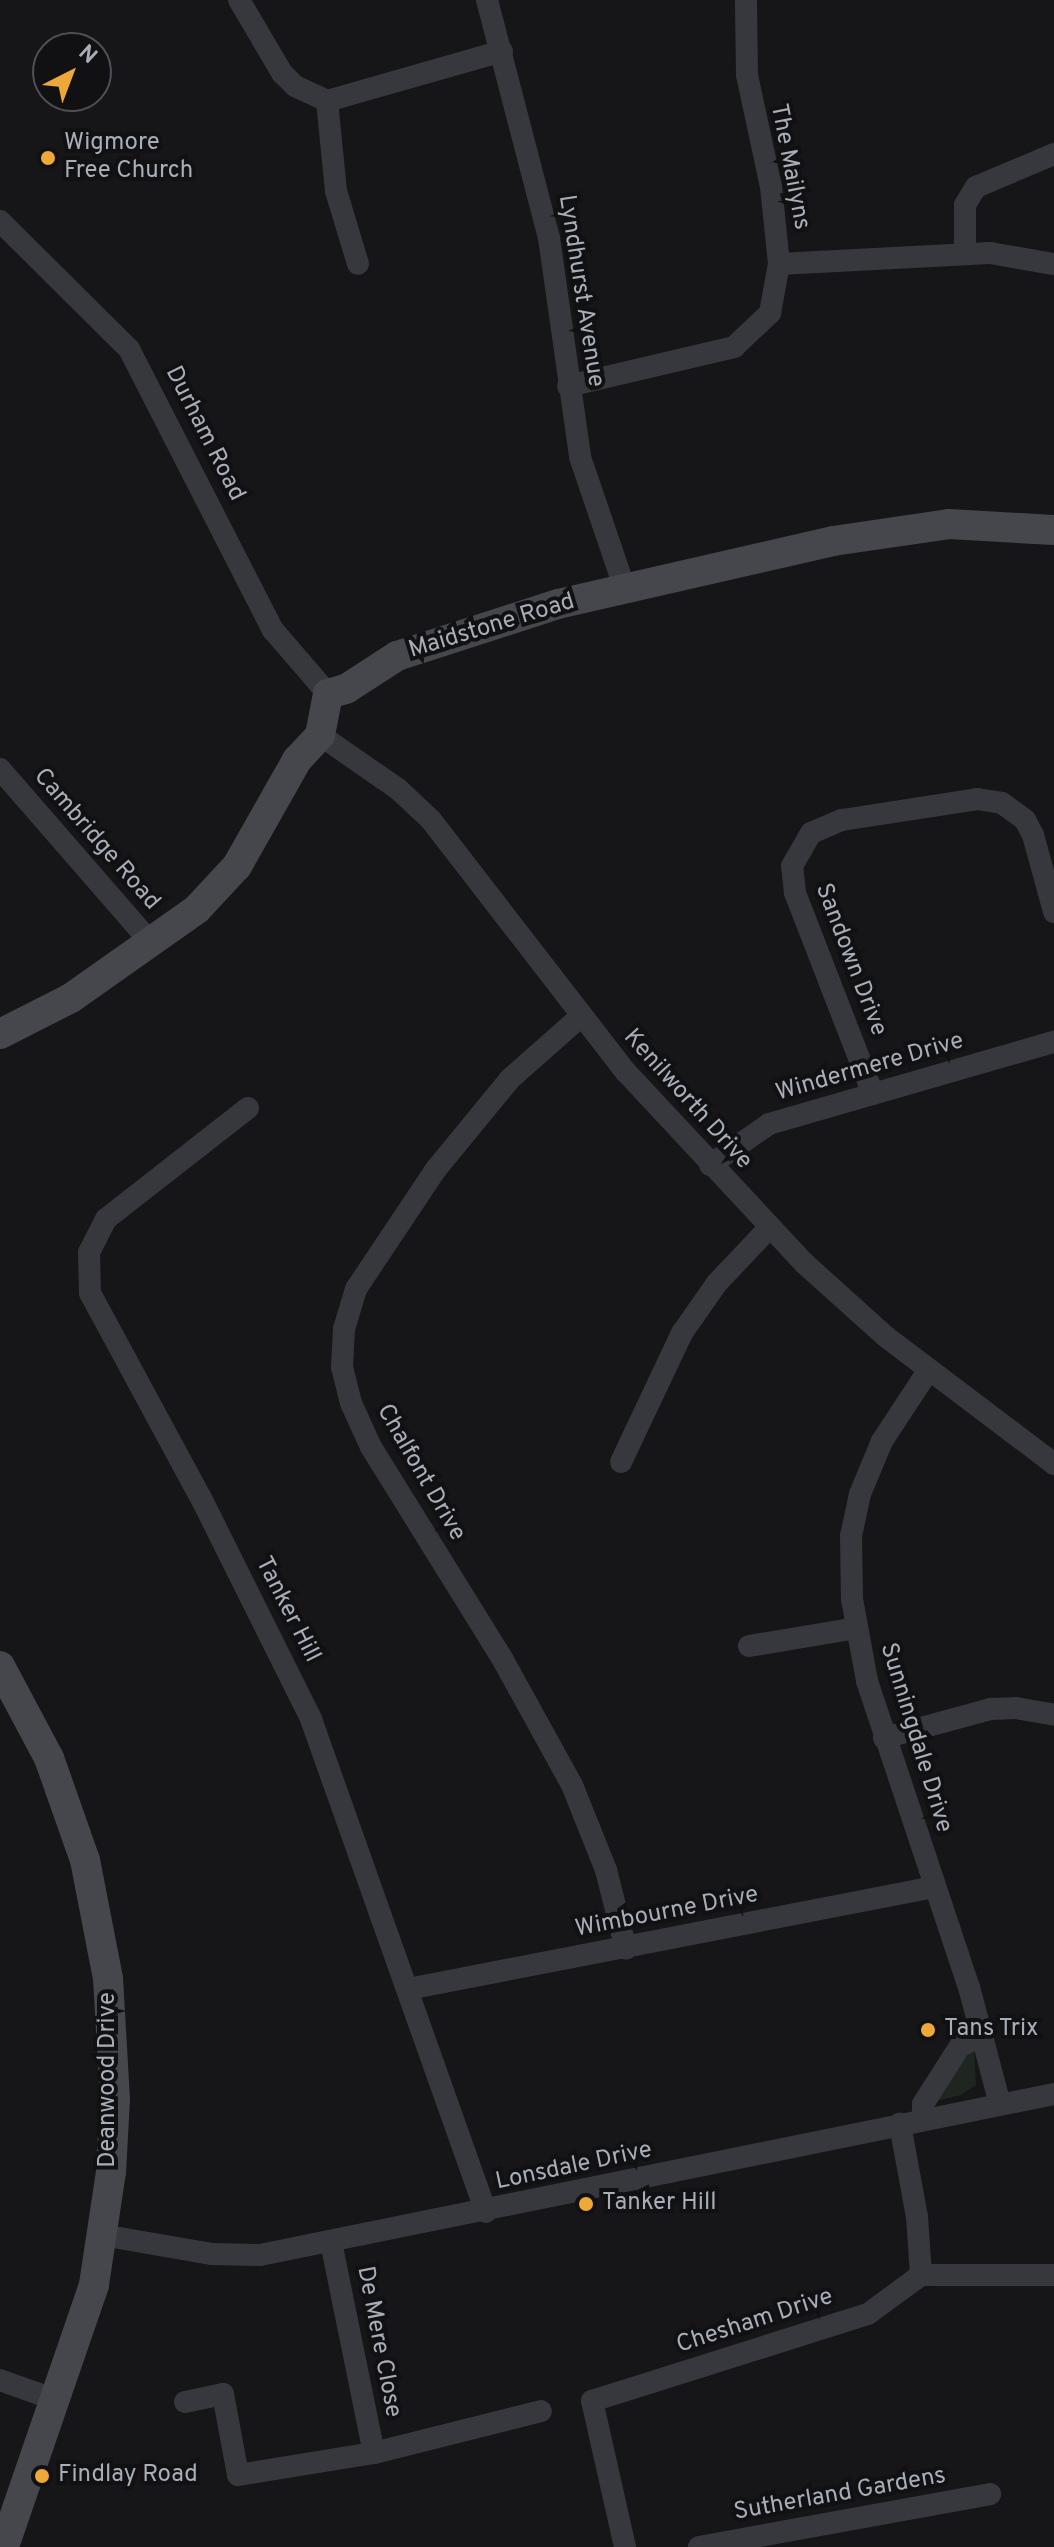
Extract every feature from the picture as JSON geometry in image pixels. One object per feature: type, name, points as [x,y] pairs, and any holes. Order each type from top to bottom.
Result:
[{"type":"street","points":[[239,0],[282,73],[309,95],[327,101],[502,51]]},
{"type":"street","name":"Lyndhurst Avenue","points":[[487,0],[549,238],[580,457],[625,589]]},
{"type":"street","name":"The Mailyns","points":[[568,386],[734,347],[770,313],[779,264],[771,187],[750,104],[746,0]]},
{"type":"street","points":[[327,101],[336,191],[358,264]]},
{"type":"street","points":[[965,254],[965,205],[976,187],[1054,154]]},
{"type":"street","name":"Durham Road","points":[[0,221],[129,349],[273,630],[328,694]]},
{"type":"street","points":[[779,264],[965,254],[1054,264]]},
{"type":"street","name":"Maidstone Road","points":[[328,694],[443,638],[625,589],[912,528],[1003,525],[1054,530]]},
{"type":"street","points":[[0,1034],[44,1014],[152,944],[197,909],[237,866],[297,760],[320,735],[328,694]]},
{"type":"street","name":"Kenilworth Drive","points":[[320,735],[398,789],[431,820],[580,1017],[769,1228],[850,1306],[928,1371],[1054,1464]]},
{"type":"street","name":"Cambridge Road","points":[[0,769],[152,944]]},
{"type":"street","name":"Sandown Drive","points":[[873,1094],[795,893],[792,866],[811,833],[855,817],[977,799],[1002,803],[1025,820],[1033,835],[1054,912]]},
{"type":"street","name":"Chalfont Drive","points":[[580,1017],[510,1079],[436,1169],[356,1289],[344,1329],[342,1367],[351,1403],[371,1447],[503,1660],[572,1785],[606,1870],[626,1949]]},
{"type":"street","name":"Windermere Drive","points":[[710,1165],[754,1130],[1054,1042]]},
{"type":"street","name":"Tanker Hill","points":[[248,1108],[106,1219],[89,1252],[90,1293],[207,1510],[311,1719],[486,2212]]},
{"type":"street","points":[[621,1462],[682,1333],[717,1283],[769,1228]]},
{"type":"street","name":"Sunningdale Drive","points":[[928,1371],[882,1441],[854,1514],[856,1628],[884,1738],[934,1887],[1000,2104]]},
{"type":"street","points":[[749,1646],[856,1628]]},
{"type":"street","name":"Deanwood Drive","points":[[0,1666],[9,1703],[60,1784],[103,1937],[115,2099],[94,2285],[12,2545]]},
{"type":"street","points":[[884,1738],[991,1709],[1016,1708],[1054,1715]]},
{"type":"street","name":"Wimbourne Drive","points":[[408,1989],[934,1887]]},
{"type":"street","points":[[923,2119],[923,2104],[960,2046],[981,2036]]},
{"type":"street","name":"Lonsdale Drive","points":[[102,2235],[242,2257],[486,2212],[1054,2094]]},
{"type":"street","points":[[900,2124],[917,2217],[921,2275],[1054,2275]]},
{"type":"street","name":"De Mere Close","points":[[331,2242],[374,2453]]},
{"type":"street","name":"Chesham Drive","points":[[625,2547],[592,2401],[868,2314],[921,2275]]},
{"type":"street","points":[[0,2380],[56,2400]]},
{"type":"street","name":"De Mere Close","points":[[185,2402],[223,2394],[238,2475],[374,2453],[541,2411]]},
{"type":"street","name":"Sutherland Gardens","points":[[699,2547],[990,2494]]},
{"type":"shaded area","points":[[974,2049],[976,2085],[961,2095],[932,2102],[963,2052]]},
{"type":"place","name":"Wigmore Free Church","points":[[48,158]]},
{"type":"place","name":"Tans Trix","points":[[928,2030]]},
{"type":"place","name":"Tanker Hill","points":[[586,2204]]},
{"type":"place","name":"Findlay Road","points":[[42,2476]]}]
